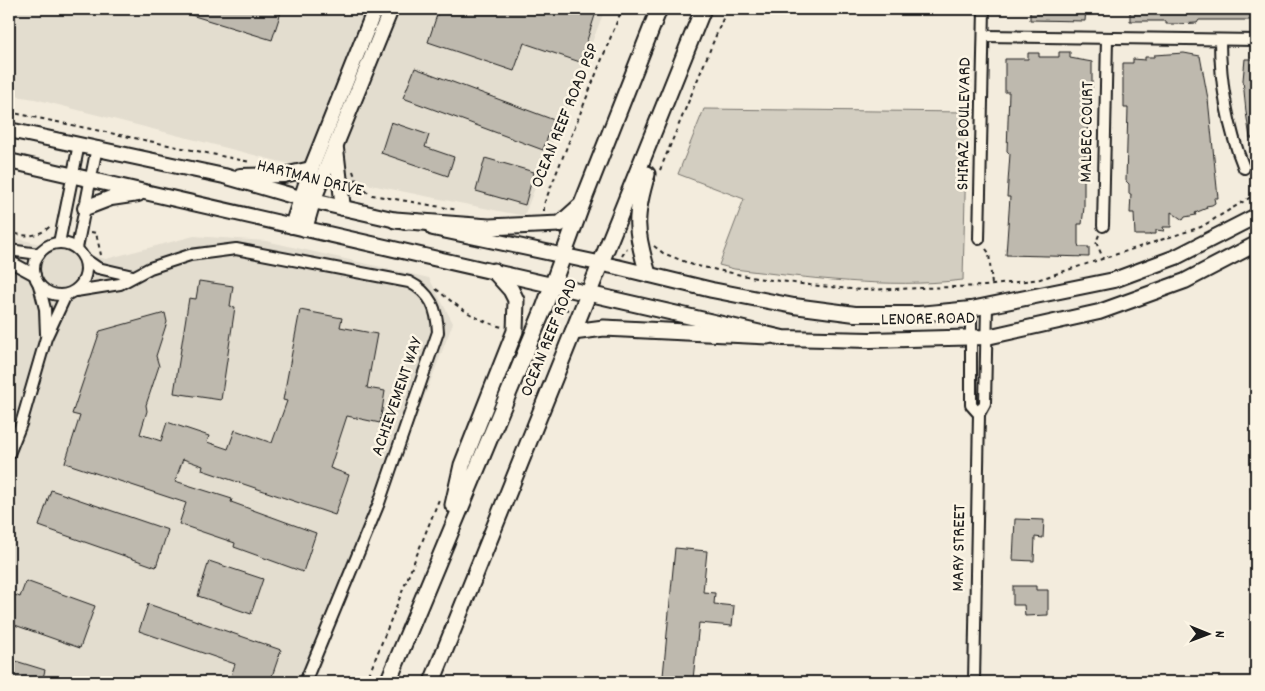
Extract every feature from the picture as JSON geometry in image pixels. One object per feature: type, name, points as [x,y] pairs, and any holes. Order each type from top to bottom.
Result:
[{"type":"main road","name":"OCEAN REEF ROAD","points":[[388,682],[552,286],[582,204],[659,9]]},
{"type":"main road","name":"OCEAN REEF ROAD","points":[[432,682],[704,9]]},
{"type":"main road","points":[[648,274],[637,237],[637,213],[652,157],[672,104],[682,66]]},
{"type":"main road","points":[[394,220],[489,228],[560,224],[569,218],[582,204]]},
{"type":"main road","points":[[442,550],[462,465],[515,330],[516,300],[511,290],[494,271]]},
{"type":"main road","points":[[573,332],[604,328],[768,336]]},
{"type":"street","points":[[299,227],[307,200],[311,169],[375,9]]},
{"type":"street","points":[[307,200],[336,145],[391,9]]},
{"type":"street","name":"SHIRAZ BOULEVARD","points":[[979,240],[984,9]]},
{"type":"street","points":[[984,36],[1256,40]]},
{"type":"street","name":"MALBEC COURT","points":[[1102,226],[1107,39]]},
{"type":"street","points":[[1220,40],[1220,58],[1233,142],[1244,168]]},
{"type":"street","name":"HARTMAN DRIVE","points":[[9,130],[224,176],[307,200],[394,220],[601,264]]},
{"type":"street","points":[[58,243],[79,144]]},
{"type":"street","points":[[336,145],[343,208]]},
{"type":"street","points":[[77,248],[97,148]]},
{"type":"street","points":[[9,161],[589,294]]},
{"type":"street","points":[[224,176],[284,175],[311,169]]},
{"type":"street","points":[[85,208],[111,198],[149,193]]},
{"type":"street","name":"LENORE ROAD","points":[[601,264],[712,290],[794,306],[855,314],[919,314],[971,309],[1114,280],[1176,257],[1256,216]]},
{"type":"street","points":[[46,338],[45,309],[34,265],[38,254],[47,246],[58,243],[77,248],[85,259],[98,268],[133,276]]},
{"type":"street","name":"LENORE ROAD","points":[[589,294],[768,336],[870,340],[987,337],[1099,312],[1185,281],[1256,244]]},
{"type":"street","name":"ACHIEVEMENT WAY","points":[[71,293],[120,284],[133,276],[190,255],[236,249],[409,282],[422,288],[430,299],[437,314],[438,332],[379,503],[305,682]]},
{"type":"street","points":[[9,250],[38,254]]},
{"type":"street","points":[[9,454],[21,424],[46,338],[71,293],[83,283],[86,273],[85,259]]},
{"type":"street","points":[[9,261],[37,280],[46,292],[56,296],[71,293]]},
{"type":"street","name":"MARY STREET","points":[[974,682],[978,414],[985,403],[987,306]]},
{"type":"street","name":"MARY STREET","points":[[971,309],[971,405],[978,414]]},
{"type":"path","name":"OCEAN REEF ROAD PSP","points":[[544,204],[622,9]]},
{"type":"path","points":[[651,243],[663,253],[693,265],[756,278],[810,285],[861,290],[916,290],[992,285],[1040,279],[1201,227],[1256,194]]},
{"type":"path","points":[[1102,226],[1096,242],[1104,259]]},
{"type":"path","points":[[979,240],[989,253],[992,285]]},
{"type":"shaded area","points":[[9,9],[605,9],[524,216],[371,185],[35,99],[9,95]]},
{"type":"shaded area","points":[[704,109],[967,112],[963,280],[877,283],[791,276],[734,269],[719,265],[744,199],[678,174]]},
{"type":"shaded area","points":[[9,234],[14,238],[106,259],[194,236],[266,241],[429,278],[453,323],[314,682],[9,682]]},
{"type":"building","points":[[178,9],[282,9],[272,40],[178,11]]},
{"type":"building","points":[[439,9],[597,9],[580,62],[524,43],[514,71],[428,42]]},
{"type":"building","points":[[1030,9],[1086,9],[1085,21],[1030,20]]},
{"type":"building","points":[[1130,9],[1255,9],[1255,20],[1199,20],[1197,23],[1176,24],[1166,24],[1166,21],[1130,21]]},
{"type":"building","points":[[1059,52],[1070,52],[1070,58],[1092,62],[1092,89],[1089,89],[1087,116],[1088,155],[1084,155],[1084,207],[1082,224],[1078,224],[1079,247],[1089,247],[1089,257],[1006,255],[1010,197],[1007,197],[1010,154],[1007,151],[1009,92],[1005,92],[1005,59],[1028,59],[1028,53],[1039,53],[1039,57],[1059,57]]},
{"type":"building","points":[[1184,53],[1200,56],[1208,99],[1218,198],[1214,198],[1215,203],[1212,205],[1206,206],[1207,208],[1195,213],[1196,215],[1185,217],[1183,220],[1171,212],[1171,227],[1163,227],[1164,231],[1156,230],[1156,234],[1135,235],[1134,213],[1130,213],[1131,194],[1129,194],[1129,184],[1126,181],[1128,108],[1124,108],[1123,63],[1133,63],[1133,59],[1145,60],[1145,57],[1154,57],[1154,55]]},
{"type":"building","points":[[1245,59],[1256,59],[1256,138],[1250,138],[1246,112],[1243,80]]},
{"type":"building","points":[[415,68],[554,120],[543,150],[403,98]]},
{"type":"building","points":[[391,122],[429,135],[425,147],[454,157],[448,176],[381,153]]},
{"type":"building","points":[[485,158],[534,172],[525,205],[476,191]]},
{"type":"building","points":[[199,281],[233,286],[230,306],[235,307],[221,400],[174,393],[189,298],[196,299]]},
{"type":"building","points":[[300,310],[342,318],[340,327],[377,334],[367,388],[385,391],[380,423],[347,416],[330,468],[349,475],[335,515],[202,470],[203,466],[183,459],[175,481],[232,499],[231,502],[316,533],[303,572],[234,547],[235,543],[179,524],[186,503],[65,463],[80,416],[72,414],[100,331],[165,313],[167,322],[156,356],[159,366],[146,405],[147,411],[140,434],[161,441],[167,422],[209,436],[207,442],[228,449],[235,430],[272,443],[287,401],[283,400]]},
{"type":"building","points":[[51,490],[168,530],[156,567],[39,526]]},
{"type":"building","points":[[1015,519],[1044,520],[1043,538],[1035,537],[1034,561],[1013,560]]},
{"type":"building","points":[[675,548],[707,551],[703,592],[715,593],[714,604],[734,606],[732,626],[699,623],[693,679],[663,676]]},
{"type":"building","points":[[209,561],[263,579],[251,614],[198,596]]},
{"type":"building","points":[[26,581],[95,606],[80,648],[9,623],[9,593],[20,597]]},
{"type":"building","points":[[1013,586],[1036,586],[1036,590],[1048,590],[1048,615],[1025,616],[1024,605],[1013,605]]},
{"type":"building","points":[[148,604],[281,650],[270,682],[229,682],[235,664],[139,631]]},
{"type":"building","points":[[9,659],[45,670],[42,682],[9,682]]}]
